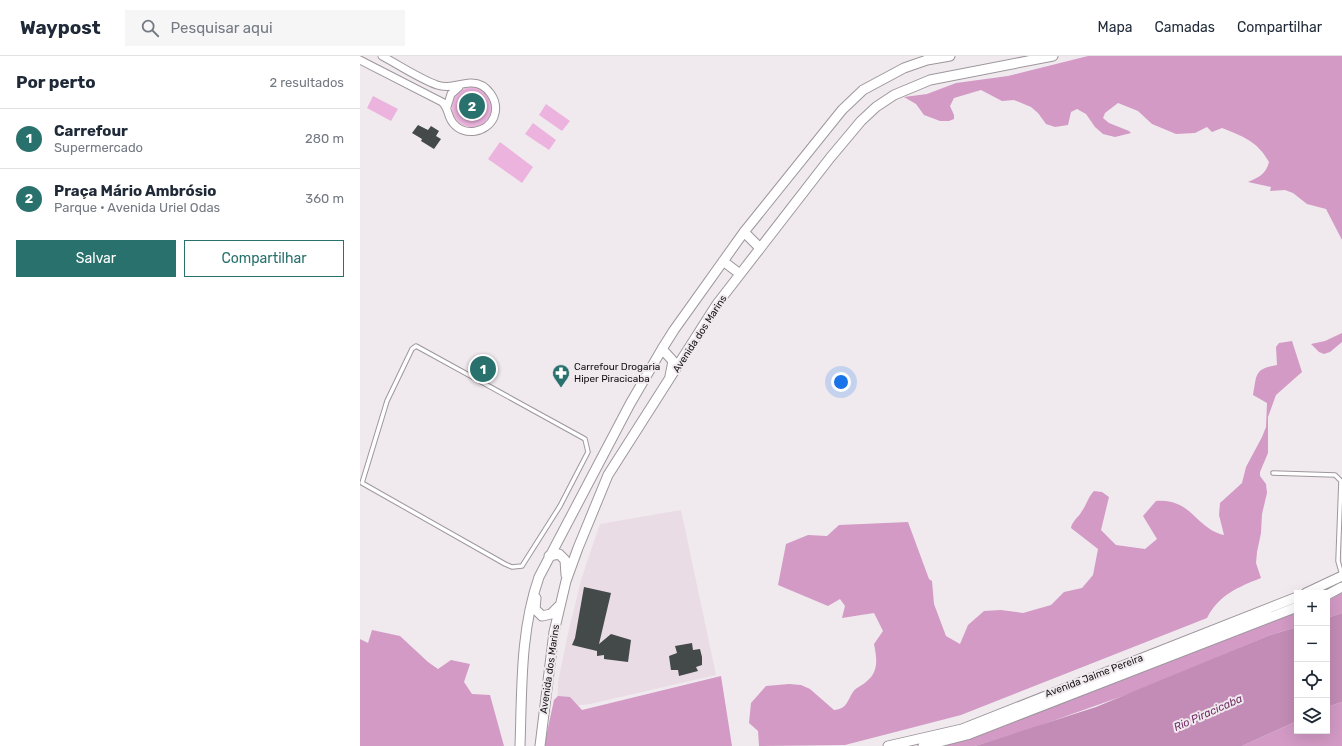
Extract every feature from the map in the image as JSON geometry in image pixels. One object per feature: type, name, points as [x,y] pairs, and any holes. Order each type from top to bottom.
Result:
[{"type":"street","points":[[360,60],[442,102],[447,107],[453,123],[463,130],[476,131],[487,126],[492,120],[496,109],[493,96],[485,87],[473,84],[453,87],[436,84],[382,56]]},
{"type":"street","points":[[520,746],[523,659],[531,599],[538,577],[630,404],[662,349],[744,232],[842,110],[863,90],[904,68],[926,60],[950,56]]},
{"type":"street","name":"Avenida dos Marins","points":[[540,746],[550,655],[566,581],[608,475],[694,343],[698,334],[740,274],[861,121],[894,95],[930,80],[1053,56]]},
{"type":"street","points":[[447,107],[451,94],[461,86]]},
{"type":"street","points":[[744,232],[760,248]]},
{"type":"street","points":[[723,261],[740,274]]},
{"type":"street","points":[[662,349],[673,361],[672,371],[666,386]]},
{"type":"street","points":[[549,556],[559,554],[565,560],[566,581]]},
{"type":"street","points":[[1312,590],[1342,576]]},
{"type":"street","points":[[538,577],[535,609],[542,616],[552,614],[560,605]]},
{"type":"street","points":[[1330,594],[1342,587]]},
{"type":"street","name":"Avenida Jaime Pereira","points":[[888,746],[962,729],[1294,598]]},
{"type":"street","name":"Avenida Jaime Pereira","points":[[923,746],[974,733],[1294,608]]},
{"type":"lane","points":[[416,346],[584,439],[588,452],[560,506],[522,566],[518,567],[505,564],[362,483],[387,401],[412,349],[416,346]]},
{"type":"lane","points":[[1273,473],[1335,476],[1341,481],[1338,561],[1342,576]]},
{"type":"shaded area","points":[[1088,56],[1342,56],[1342,240],[1326,209],[1307,204],[1293,193],[1285,190],[1270,191],[1271,187],[1248,182],[1262,175],[1269,162],[1260,149],[1249,140],[1222,128],[1212,132],[1207,127],[1195,133],[1176,134],[1152,124],[1138,111],[1118,103],[1105,113],[1103,118],[1109,123],[1131,133],[1115,137],[1103,134],[1095,127],[1086,114],[1077,109],[1071,112],[1068,125],[1055,127],[1046,124],[1038,113],[1031,107],[1014,100],[1002,101],[981,90],[954,98],[950,106],[954,119],[949,121],[940,121],[924,115],[916,104],[904,97],[927,94],[956,83],[1008,76]]},
{"type":"shaded area","points":[[472,87],[486,93],[492,107],[486,121],[472,127],[458,121],[452,107],[458,93]]},
{"type":"shaded area","points":[[373,96],[398,109],[391,121],[367,108]]},
{"type":"shaded area","points":[[546,104],[570,121],[562,131],[539,115]]},
{"type":"shaded area","points":[[533,123],[556,140],[549,150],[525,134]]},
{"type":"shaded area","points":[[500,142],[533,167],[522,183],[488,159]]},
{"type":"shaded area","points":[[1342,333],[1342,342],[1330,352],[1324,354],[1319,352],[1311,344],[1325,341]]},
{"type":"shaded area","points":[[1292,341],[1302,372],[1276,395],[1268,417],[1268,453],[1260,472],[1260,476],[1266,484],[1267,493],[1262,514],[1261,533],[1256,563],[1261,578],[1237,589],[1223,598],[1217,603],[1207,618],[961,715],[845,745],[759,746],[758,731],[749,723],[751,703],[766,686],[789,684],[801,685],[810,689],[834,710],[842,708],[854,690],[873,674],[876,665],[874,644],[883,631],[874,613],[842,618],[845,606],[840,599],[828,606],[778,585],[786,544],[808,535],[827,536],[839,525],[908,522],[929,579],[932,581],[934,604],[946,636],[960,644],[968,625],[984,611],[1001,610],[1023,613],[1051,605],[1064,592],[1082,588],[1093,575],[1098,549],[1071,528],[1094,491],[1102,492],[1109,497],[1101,530],[1116,545],[1145,549],[1157,539],[1143,516],[1156,501],[1168,501],[1178,504],[1207,527],[1224,535],[1219,515],[1220,503],[1242,483],[1246,467],[1266,427],[1267,403],[1253,395],[1256,377],[1264,368],[1277,365],[1276,347],[1279,343]]},
{"type":"shaded area","points":[[681,510],[716,675],[590,704],[557,708],[558,682],[567,638],[581,580],[600,524]]},
{"type":"shaded area","points":[[1342,593],[1342,613],[1330,617],[1330,599]]},
{"type":"shaded area","points":[[1294,613],[1294,628],[1270,635],[1137,691],[1027,730],[975,746],[938,746],[968,739]]},
{"type":"shaded area","points":[[372,630],[400,636],[428,662],[438,669],[451,660],[470,664],[464,682],[472,694],[490,695],[504,746],[360,746],[360,639],[368,643]]},
{"type":"shaded area","points":[[721,676],[732,746],[544,746],[554,700],[558,696],[570,697],[582,710]]},
{"type":"shaded area","points":[[1342,702],[1342,746],[1242,746],[1294,722],[1294,734],[1330,734],[1330,706]]},
{"type":"water","points":[[1342,613],[1342,702],[1330,706],[1330,626],[1330,617]]},
{"type":"water","name":"Rio Piracicaba","points":[[1294,628],[1294,722],[1242,746],[975,746],[1096,707],[1270,635]]},
{"type":"building","points":[[418,125],[428,130],[431,126],[439,131],[436,136],[441,139],[434,149],[412,133]]},
{"type":"building","points":[[584,587],[611,593],[599,644],[611,634],[631,640],[628,662],[604,659],[604,655],[597,656],[597,651],[572,645],[575,638]]},
{"type":"building","points":[[692,643],[693,650],[700,649],[702,665],[696,667],[698,671],[679,676],[678,670],[671,670],[669,656],[677,653],[675,646]]},
{"type":"place","name":"Praça Mário Ambrósio","points":[[472,106]]},
{"type":"place","name":"Carrefour","points":[[483,369]]},
{"type":"place","name":"Carrefour Drogaria Hiper Piracicaba","points":[[561,388]]}]
